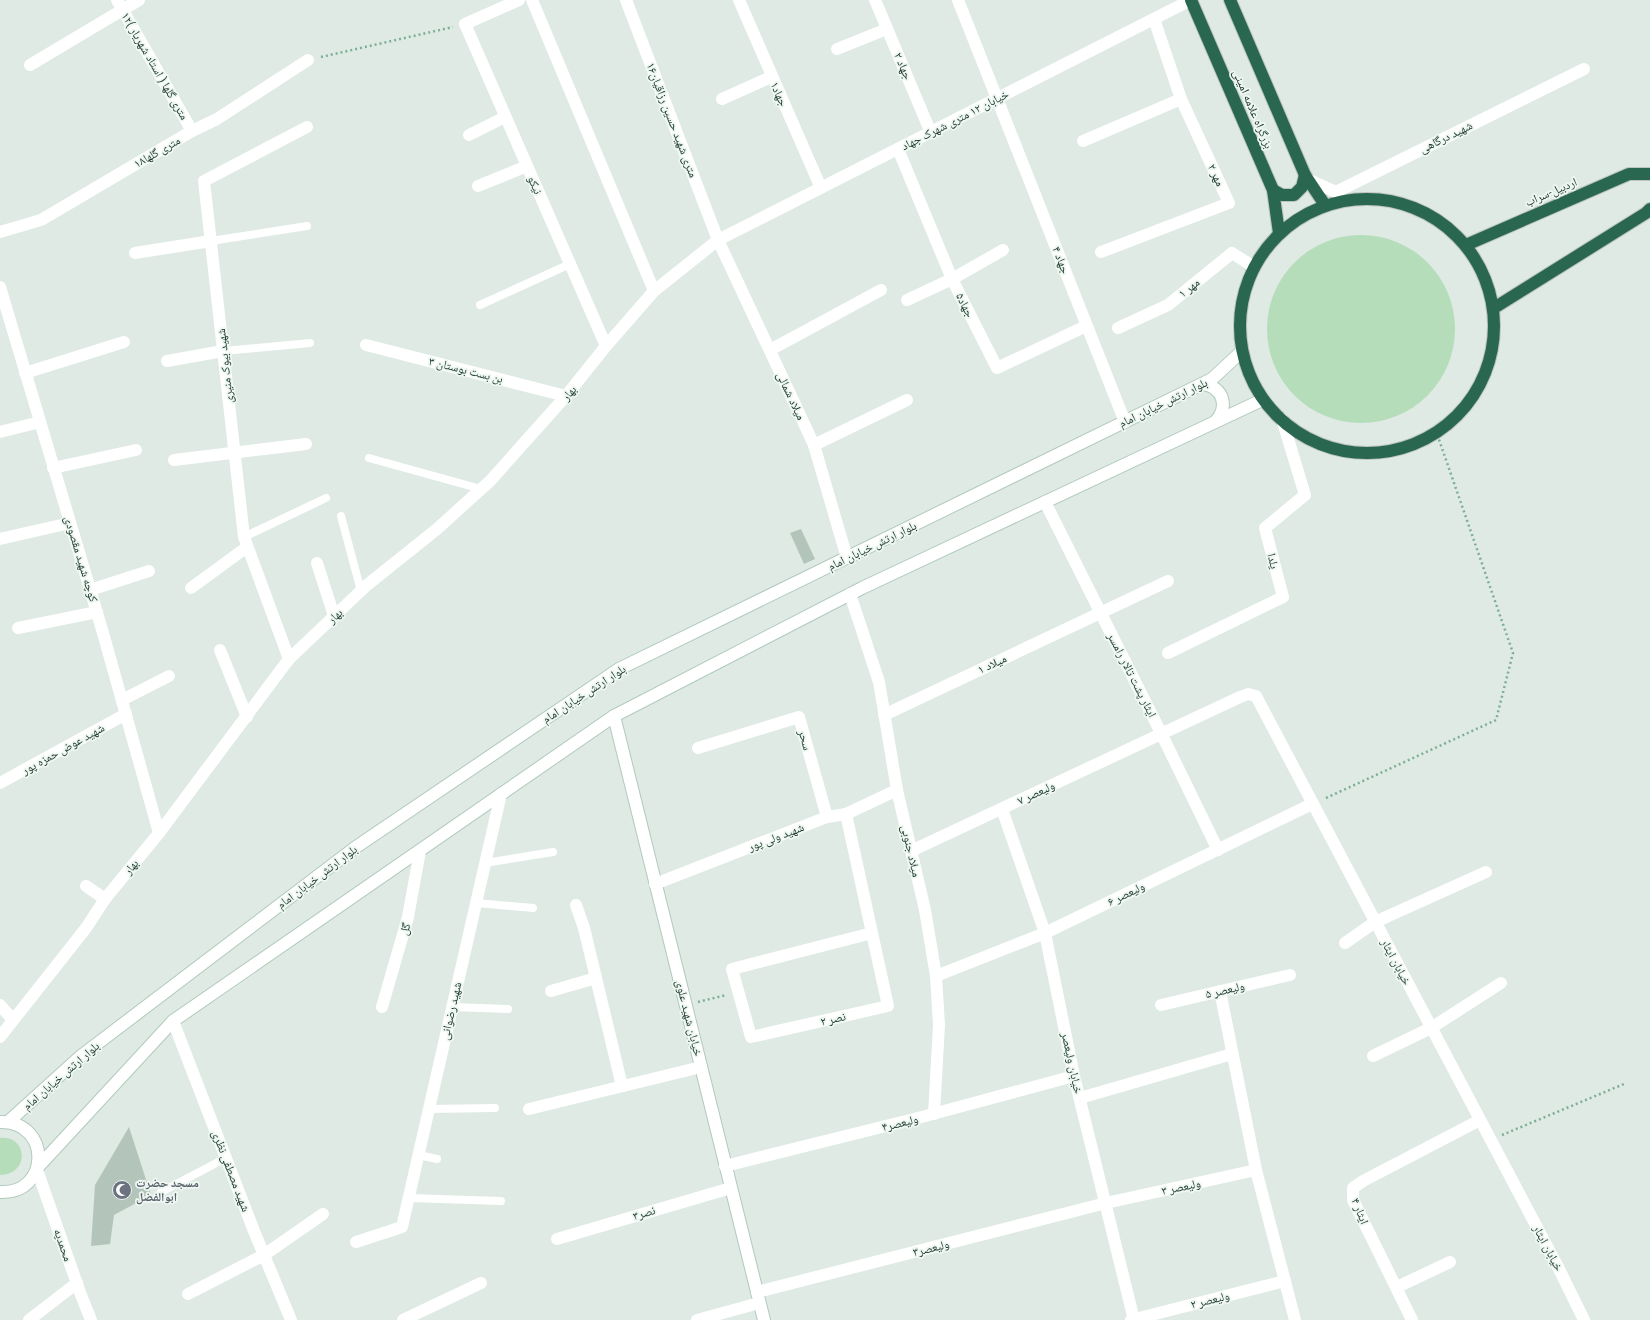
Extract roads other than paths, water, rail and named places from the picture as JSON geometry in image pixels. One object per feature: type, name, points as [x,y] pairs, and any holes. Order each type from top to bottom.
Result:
[{"type":"highway","name":"بزرگراه علامه امینی","points":[[1191,0],[1273,190],[1279,233]]},
{"type":"highway","name":"بزرگراه علامه امینی","points":[[1230,0],[1306,177],[1325,205]]},
{"type":"highway","name":"اردبیل-سراب","points":[[1466,244],[1629,174],[1650,174]]},
{"type":"highway","points":[[1273,190],[1282,195],[1294,195],[1302,187],[1306,177]]},
{"type":"highway","points":[[1363,198],[1402,203],[1437,219],[1466,244],[1484,274],[1494,308],[1493,349],[1479,387],[1455,419],[1421,441],[1378,453],[1334,449],[1294,431],[1262,400],[1249,377],[1241,352],[1239,320],[1245,288],[1258,258],[1279,233],[1301,217],[1325,205],[1363,198]]},
{"type":"highway","points":[[1494,308],[1640,217],[1650,209]]},
{"type":"street","points":[[30,65],[120,5],[139,0]]},
{"type":"street","name":"نیکو","points":[[519,0],[465,24],[606,346]]},
{"type":"street","points":[[532,0],[654,291]]},
{"type":"street","name":"۱۶متری شهید حسین رزاقیان","points":[[626,0],[718,240]]},
{"type":"street","name":"جهاد۱","points":[[739,0],[821,188]]},
{"type":"street","name":"جهاد ۲","points":[[875,0],[931,132]]},
{"type":"street","name":"جهاد ۴","points":[[958,0],[998,98],[1086,326],[1126,422]]},
{"type":"street","name":"خیابان ۱۲ متری شهرک جهاد","points":[[718,240],[1191,0]]},
{"type":"street","name":"۱۲متری گلها ( استاد شهریار )","points":[[120,5],[192,131]]},
{"type":"street","name":"مهر ۲","points":[[1101,252],[1228,203],[1181,99],[1154,19]]},
{"type":"street","points":[[837,49],[887,29]]},
{"type":"street","name":"۱۸متری گلها","points":[[0,232],[41,220],[192,131],[217,119],[308,60]]},
{"type":"street","name":"شهید درگاهی","points":[[1306,177],[1336,192],[1584,69]]},
{"type":"street","points":[[722,99],[772,77]]},
{"type":"street","points":[[1083,141],[1181,99]]},
{"type":"street","points":[[470,135],[505,116]]},
{"type":"street","name":"شهید بیوک منیری","points":[[289,659],[245,542],[204,181],[307,127]]},
{"type":"street","name":"جهاد۵","points":[[898,149],[952,279],[997,368],[1086,326]]},
{"type":"street","points":[[478,186],[527,166]]},
{"type":"street","name":"بهار","points":[[0,1037],[86,928],[105,899],[159,833],[289,659],[361,591],[437,529],[490,481],[566,396],[606,346],[654,291],[718,240]]},
{"type":"street","name":"میلاد شمالی","points":[[718,240],[814,445],[847,558]]},
{"type":"street","points":[[135,253],[211,241]]},
{"type":"street","points":[[907,300],[952,279],[1003,250]]},
{"type":"street","name":"مهر ۱","points":[[1118,328],[1168,305],[1232,253],[1254,267]]},
{"type":"street","name":"کوچه شهید مقصودی","points":[[0,287],[97,612],[159,833]]},
{"type":"street","points":[[770,350],[881,290]]},
{"type":"street","points":[[25,372],[124,342]]},
{"type":"street","name":"بن بست بوستان ۳","points":[[366,345],[566,396]]},
{"type":"street","points":[[167,361],[223,351]]},
{"type":"street","name":"بلوار ارتش خیابان امام","points":[[4,1122],[82,1056],[356,847],[612,673],[1203,384],[1212,379],[1241,352]]},
{"type":"street","points":[[1203,384],[1208,384],[1218,390],[1223,400],[1222,412],[1215,422]]},
{"type":"street","points":[[814,445],[907,400]]},
{"type":"street","points":[[3,1194],[22,1188],[31,1180],[37,1169],[173,1021],[614,716],[850,594],[1262,400]]},
{"type":"street","name":"یلدا","points":[[1168,652],[1283,597],[1265,528],[1305,494],[1282,419]]},
{"type":"street","points":[[0,432],[40,422]]},
{"type":"street","points":[[174,460],[306,444]]},
{"type":"street","points":[[53,468],[136,450]]},
{"type":"street","name":"ایثار پشت تالار رامسر","points":[[1045,502],[1162,734],[1218,850]]},
{"type":"street","points":[[0,539],[70,523]]},
{"type":"street","points":[[191,588],[245,542]]},
{"type":"street","points":[[317,563],[334,616]]},
{"type":"street","points":[[90,590],[148,572]]},
{"type":"street","name":"میلاد ۱","points":[[884,715],[1168,581]]},
{"type":"street","name":"میلاد جنوبی","points":[[850,594],[879,682],[896,790],[925,910],[936,976],[939,1025],[934,1114]]},
{"type":"street","points":[[18,628],[97,612]]},
{"type":"street","points":[[220,650],[247,717]]},
{"type":"street","points":[[122,700],[169,676]]},
{"type":"street","name":"خیابان ایثار","points":[[1162,734],[1240,697],[1248,694],[1256,696],[1558,1267],[1584,1320]]},
{"type":"street","name":"شهید عوض حمزه پور","points":[[0,783],[126,714]]},
{"type":"street","name":"خیابان شهید علوی","points":[[614,716],[764,1320]]},
{"type":"street","name":"سحر","points":[[698,748],[799,717],[827,818]]},
{"type":"street","name":"ولیعصر ۷","points":[[911,851],[1162,734]]},
{"type":"street","name":"شهید ولی پور","points":[[656,884],[827,818],[846,814],[896,790]]},
{"type":"street","name":"شهید رضوانی","points":[[356,1242],[402,1227],[501,794]]},
{"type":"street","name":"ولیعصر ۶","points":[[936,976],[1045,933],[1312,804]]},
{"type":"street","name":"خیابان ولیعصر","points":[[1002,809],[1045,933],[1074,1076],[1106,1203],[1133,1320]]},
{"type":"street","name":"نصر ۲","points":[[846,814],[888,1006],[751,1037],[732,969],[872,933]]},
{"type":"street","name":"گل","points":[[382,1007],[408,917],[420,850]]},
{"type":"street","points":[[1345,943],[1375,922],[1486,872]]},
{"type":"street","points":[[86,886],[105,899]]},
{"type":"street","points":[[576,905],[584,928],[622,1086]]},
{"type":"street","name":"ولیعصر ۵","points":[[1160,1005],[1290,975]]},
{"type":"street","points":[[551,991],[596,978]]},
{"type":"street","points":[[1372,1056],[1431,1028],[1501,983]]},
{"type":"street","points":[[1220,991],[1256,1170],[1296,1320]]},
{"type":"street","points":[[0,1005],[13,1020]]},
{"type":"street","name":"شهید مصطفی نظری","points":[[173,1021],[264,1255],[291,1320]]},
{"type":"street","points":[[1080,1098],[1232,1054]]},
{"type":"street","points":[[529,1109],[701,1067]]},
{"type":"street","name":"ولیعصر۴","points":[[725,1166],[934,1114],[1074,1076]]},
{"type":"street","name":"ایثار ۴","points":[[1412,1320],[1353,1200],[1353,1188],[1363,1181],[1480,1120]]},
{"type":"street","name":"محمدیه","points":[[4,1122],[18,1125],[26,1130],[38,1147],[39,1157],[37,1169],[91,1320]]},
{"type":"street","name":"ولیعصر ۳","points":[[1106,1203],[1256,1170]]},
{"type":"street","name":"نصر۳","points":[[557,1239],[731,1188]]},
{"type":"street","name":"ولیعصر۳","points":[[697,1320],[758,1298],[1106,1203]]},
{"type":"street","points":[[188,1294],[264,1255],[323,1214]]},
{"type":"street","points":[[1396,1287],[1450,1262]]},
{"type":"street","name":"ولیعصر ۲","points":[[1133,1320],[1286,1281]]},
{"type":"street","points":[[29,1320],[77,1283]]},
{"type":"street","points":[[403,1320],[480,1283]]},
{"type":"lane","points":[[211,241],[307,226]]},
{"type":"lane","points":[[480,305],[570,264]]},
{"type":"lane","points":[[223,351],[310,343]]},
{"type":"lane","points":[[369,458],[481,489]]},
{"type":"lane","points":[[245,542],[326,498]]},
{"type":"lane","points":[[341,516],[361,591]]},
{"type":"lane","points":[[485,863],[553,852]]},
{"type":"lane","points":[[476,903],[533,908]]},
{"type":"lane","points":[[452,1007],[508,1009]]},
{"type":"lane","points":[[429,1109],[495,1108]]},
{"type":"lane","points":[[418,1155],[437,1159]]},
{"type":"lane","points":[[160,1192],[226,1158]]},
{"type":"lane","points":[[408,1198],[501,1202]]},
{"type":"place","name":"مسجد حضرت ابوالفضل","points":[[122,1190]]}]
